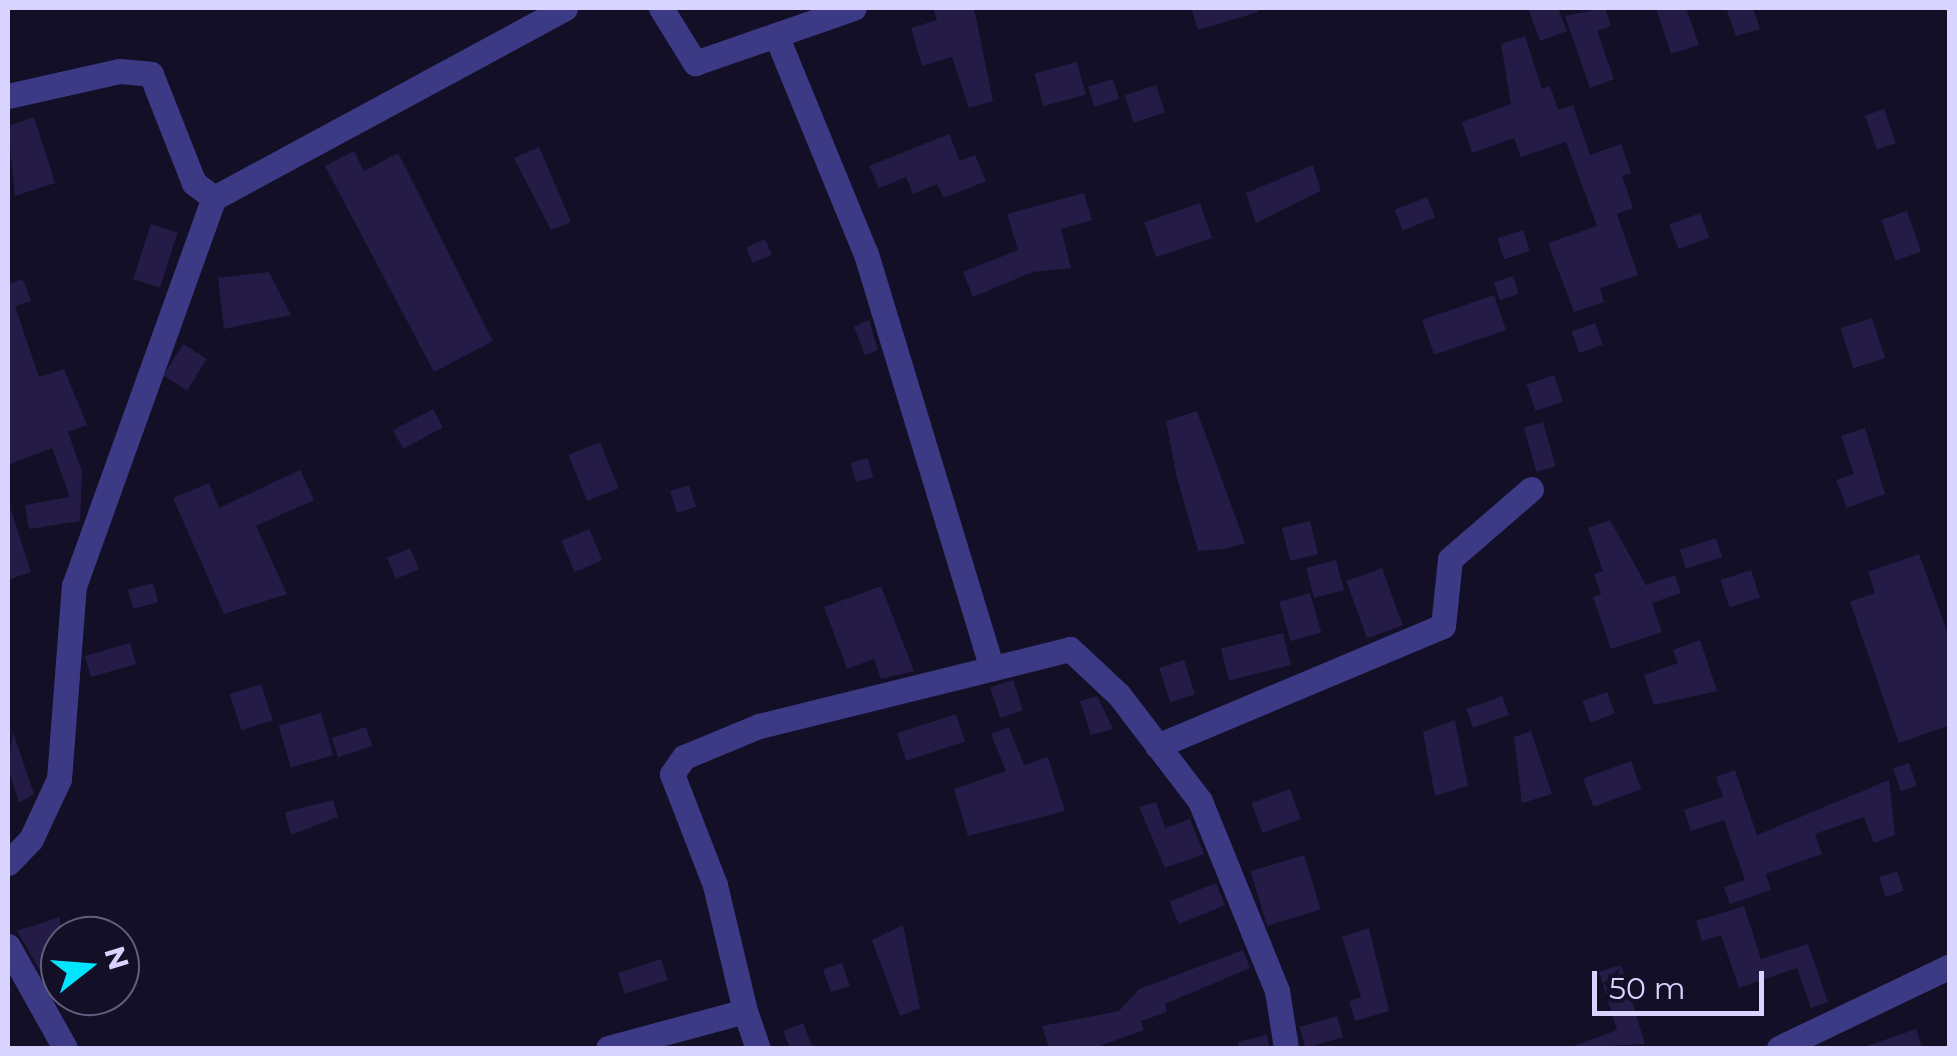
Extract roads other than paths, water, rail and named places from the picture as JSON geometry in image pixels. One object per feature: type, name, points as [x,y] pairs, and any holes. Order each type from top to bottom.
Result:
[{"type":"street","points":[[8,863],[32,839],[59,778],[74,586],[214,198],[566,8]]},
{"type":"street","points":[[661,8],[695,63],[837,11]]},
{"type":"street","points":[[776,35],[866,254],[992,668]]},
{"type":"street","points":[[8,96],[119,72],[151,74],[194,183],[214,198]]},
{"type":"street","points":[[1157,746],[1443,626],[1450,560],[1531,490]]},
{"type":"street","points":[[758,1048],[715,885],[672,774],[684,756],[758,726],[1070,649],[1157,746],[1200,801],[1276,991],[1286,1048]]},
{"type":"street","points":[[8,946],[65,1048]]},
{"type":"street","points":[[1779,1048],[1950,966]]},
{"type":"street","points":[[608,1048],[745,1010]]}]
